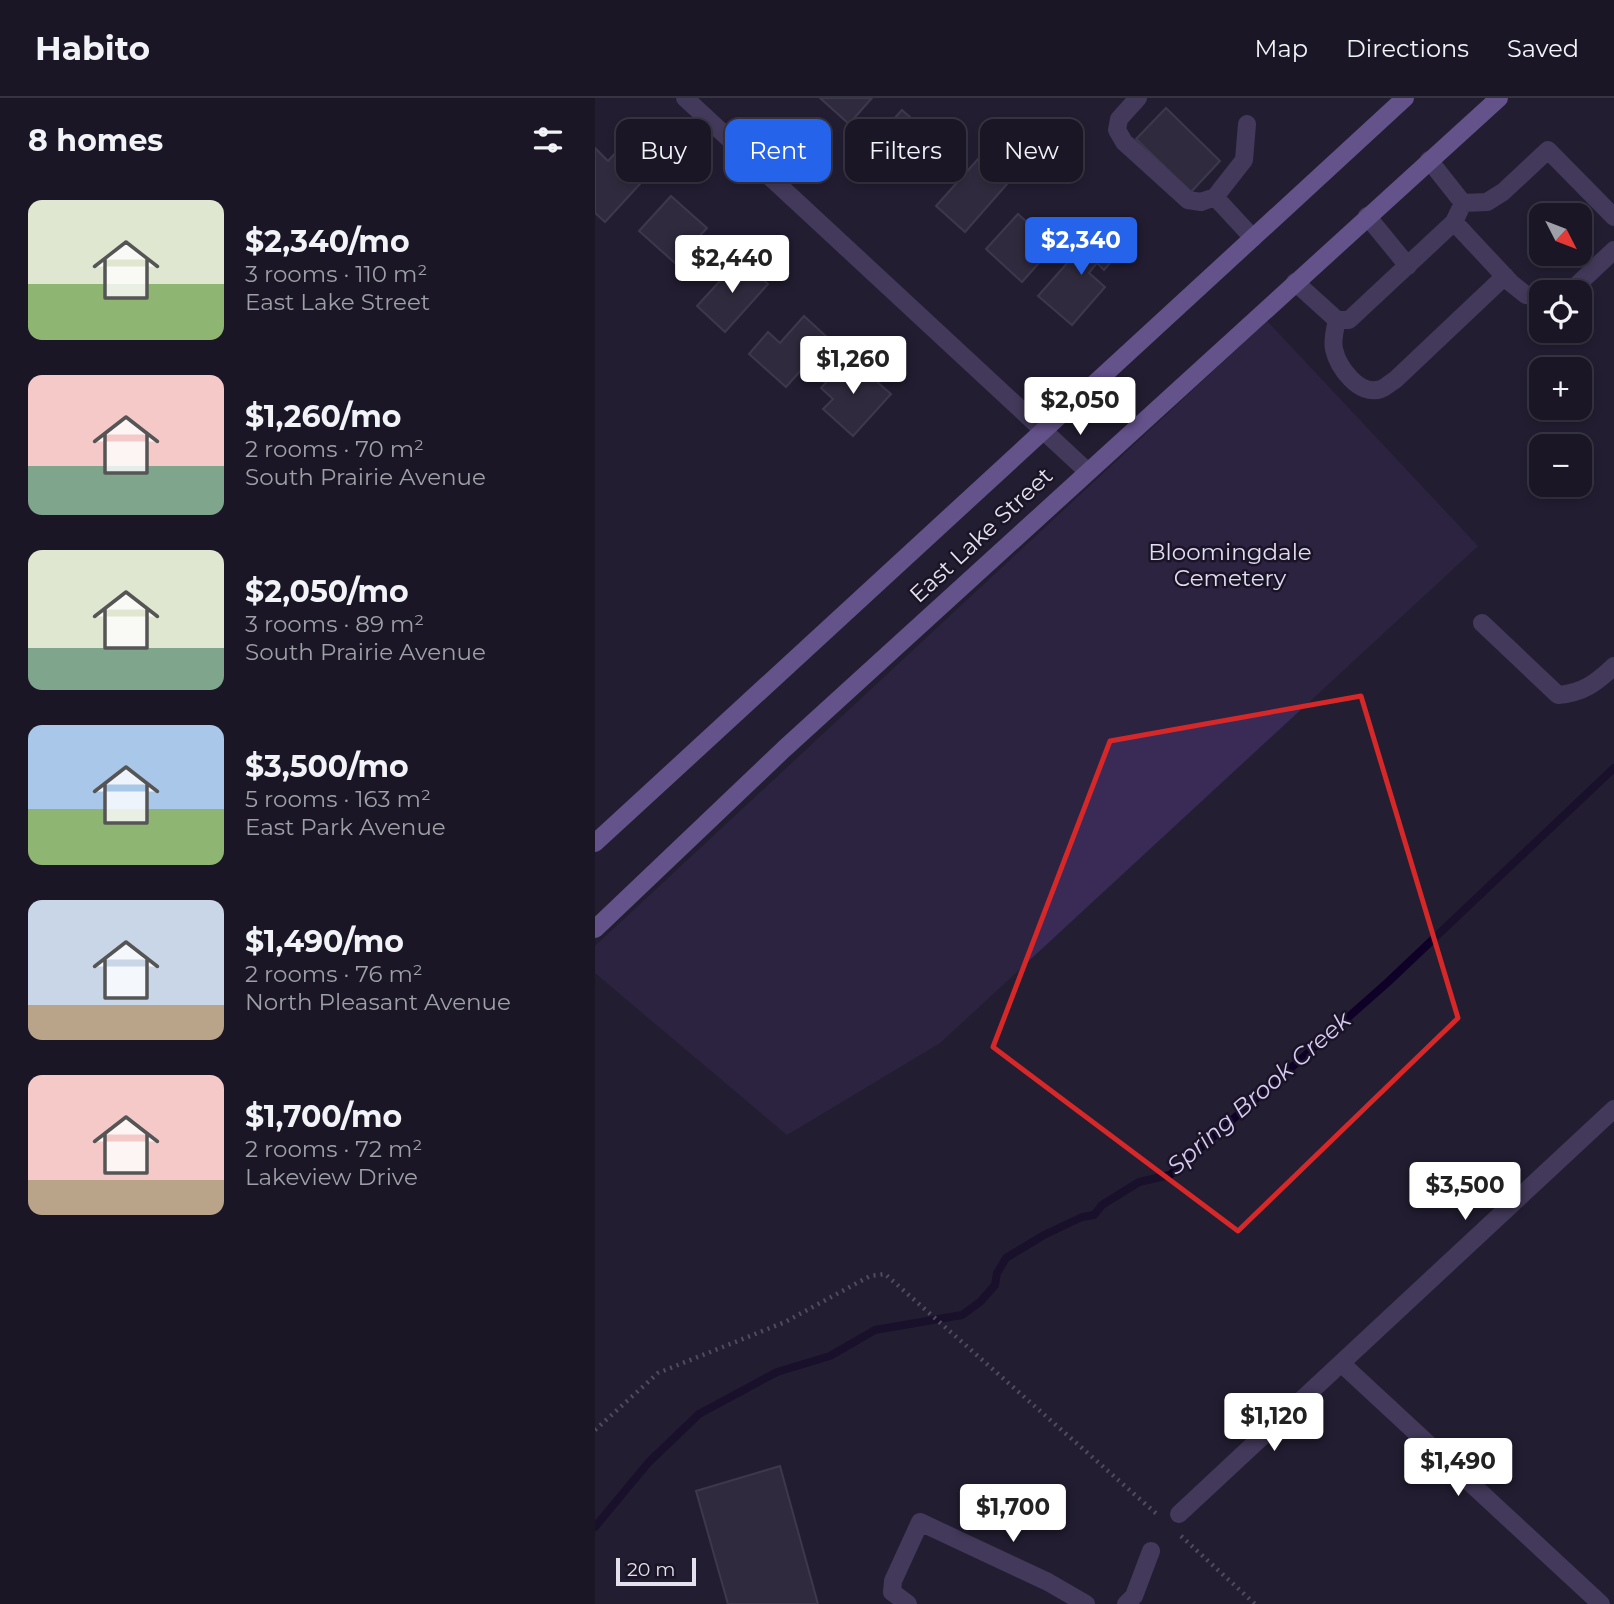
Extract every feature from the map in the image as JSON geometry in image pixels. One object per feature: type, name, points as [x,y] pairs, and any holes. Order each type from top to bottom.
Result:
[{"type":"main road","name":"East Lake Street","points":[[595,843],[1405,98]]},
{"type":"main road","name":"East Lake Street","points":[[595,929],[784,749],[1499,98]]},
{"type":"street","points":[[685,98],[1046,430],[1087,471]]},
{"type":"street","points":[[1138,98],[1119,119],[1117,130],[1123,142],[1188,200],[1201,202],[1215,197],[1244,160],[1247,124]]},
{"type":"street","points":[[1464,203],[1487,202],[1503,192],[1548,150],[1614,217]]},
{"type":"street","points":[[1429,160],[1464,203]]},
{"type":"street","points":[[1215,197],[1253,238]]},
{"type":"street","points":[[1295,282],[1337,320],[1349,320],[1454,222],[1464,203]]},
{"type":"street","points":[[1367,216],[1408,265]]},
{"type":"street","points":[[1454,222],[1505,276],[1529,295]]},
{"type":"street","points":[[1582,280],[1614,250]]},
{"type":"street","points":[[1337,320],[1333,346],[1339,363],[1353,381],[1366,390],[1380,390],[1395,380],[1505,276]]},
{"type":"street","points":[[1482,622],[1558,695],[1576,693],[1593,685],[1614,666]]},
{"type":"street","points":[[1174,1520],[1614,1109]]},
{"type":"street","points":[[1342,1364],[1601,1604]]},
{"type":"street","points":[[908,1604],[892,1592],[893,1581],[920,1522],[1065,1599],[1086,1604]]},
{"type":"street","points":[[1126,1604],[1134,1596],[1151,1551]]},
{"type":"path","points":[[595,1430],[657,1373],[785,1322],[870,1276],[885,1274],[903,1287],[1003,1378],[1174,1520]]},
{"type":"path","points":[[1178,1534],[1255,1604]]},
{"type":"highlighted area","points":[[1361,696],[1458,1018],[1238,1231],[993,1047],[1110,741]]},
{"type":"green space","name":"Bloomingdale Cemetery","points":[[1267,321],[1478,546],[940,1043],[787,1135],[595,973],[595,946]]},
{"type":"building","points":[[820,98],[872,98],[853,119],[845,120]]},
{"type":"building","points":[[1166,108],[1220,161],[1191,192],[1136,139]]},
{"type":"building","points":[[902,110],[912,119],[894,119]]},
{"type":"building","points":[[595,148],[608,161],[616,152],[616,182],[642,182],[605,222],[595,213]]},
{"type":"building","points":[[979,158],[980,182],[1007,184],[965,232],[936,206],[958,182],[966,182],[966,173]]},
{"type":"building","points":[[671,196],[707,228],[675,263],[639,231]]},
{"type":"building","points":[[1018,214],[1054,246],[1022,282],[986,249]]},
{"type":"building","points":[[1100,226],[1123,248],[1104,270],[1097,263],[1089,273],[1105,287],[1072,325],[1038,296]]},
{"type":"building","points":[[740,259],[768,284],[725,332],[697,306]]},
{"type":"building","points":[[804,316],[829,339],[786,387],[749,354],[768,332],[780,343]]},
{"type":"building","points":[[849,357],[891,394],[853,436],[823,409],[833,399],[821,388]]},
{"type":"building","points":[[780,1466],[818,1604],[728,1604],[696,1491]]},
{"type":"waterway","name":"Spring Brook Creek","points":[[595,1527],[648,1463],[699,1414],[777,1372],[830,1356],[875,1330],[962,1315],[980,1302],[995,1285],[997,1273],[1006,1258],[1044,1235],[1082,1217],[1094,1215],[1102,1205],[1139,1182],[1170,1175],[1388,982],[1614,768]]}]
